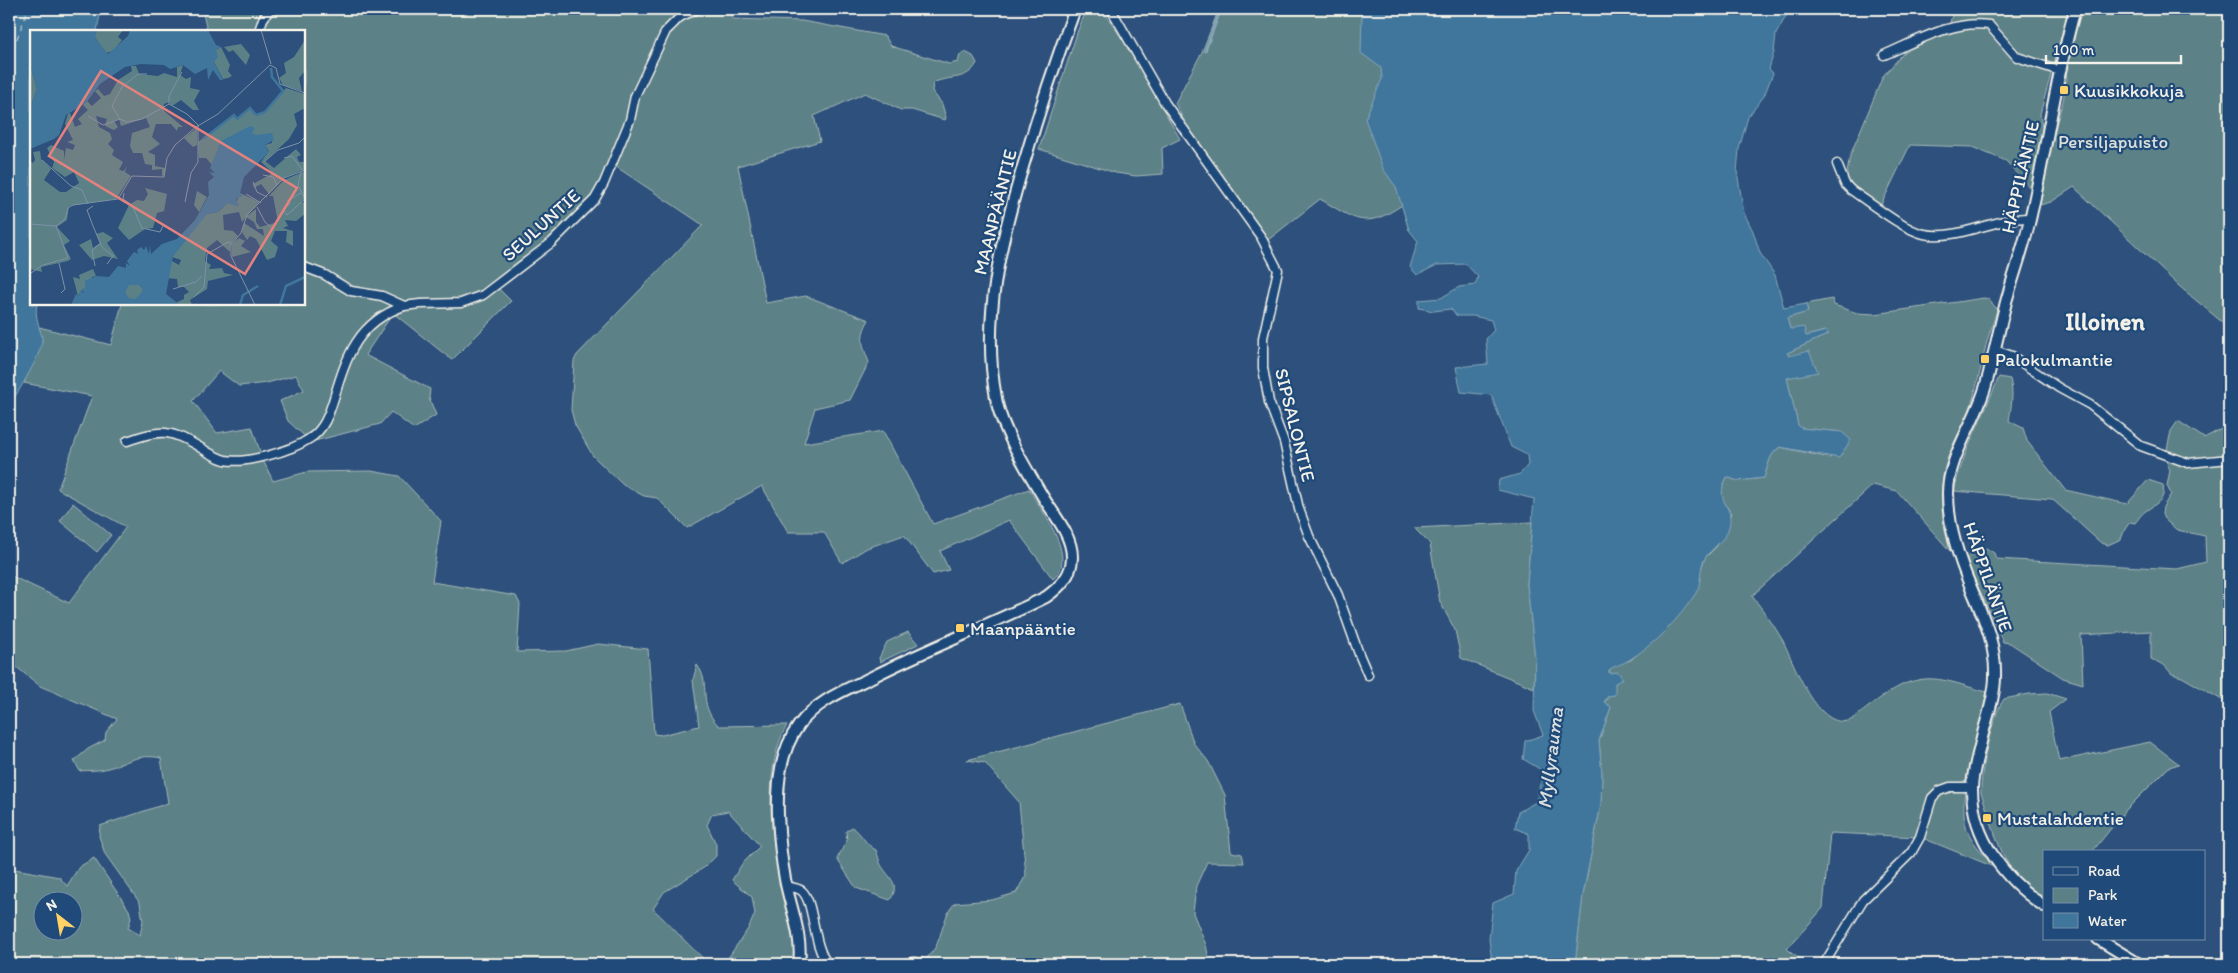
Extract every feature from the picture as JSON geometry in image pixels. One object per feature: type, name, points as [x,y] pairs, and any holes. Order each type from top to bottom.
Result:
[{"type":"street","points":[[259,30],[263,19],[270,9]]},
{"type":"street","name":"SEULUNTIE","points":[[305,267],[325,274],[351,292],[382,296],[404,306],[461,303],[483,295],[551,243],[595,199],[604,183],[630,120],[635,96],[666,30],[680,18],[697,9]]},
{"type":"street","name":"MAANPÄÄNTIE","points":[[799,964],[799,942],[787,886],[779,825],[780,777],[786,750],[798,726],[807,715],[836,694],[927,650],[1046,597],[1062,583],[1070,568],[1071,551],[1065,533],[1020,455],[999,409],[990,363],[990,335],[1000,249],[1040,109],[1075,9]]},
{"type":"street","name":"SIPSALONTIE","points":[[1111,9],[1165,104],[1261,237],[1278,270],[1263,338],[1263,368],[1269,402],[1284,442],[1299,510],[1309,536],[1338,595],[1368,675]]},
{"type":"street","name":"HÄPPILÄNTIE","points":[[2043,905],[2026,894],[2012,880],[1988,849],[1974,806],[1972,787],[1993,694],[1995,659],[1986,622],[1971,589],[1951,530],[1948,490],[1951,472],[1981,400],[2006,301],[2030,218],[2060,71],[2075,9]]},
{"type":"street","points":[[1884,55],[1944,30],[1981,24],[1990,25],[2017,57],[2060,71]]},
{"type":"street","points":[[1836,164],[1845,184],[1851,190],[1906,226],[1922,234],[1946,235],[1982,225],[2030,218]]},
{"type":"street","points":[[127,441],[152,432],[166,432],[180,435],[212,455],[225,460],[260,456],[298,445],[310,439],[324,425],[349,352],[356,341],[383,315],[404,306]]},
{"type":"street","points":[[1995,350],[2012,356],[2059,388],[2090,405],[2141,446],[2188,463],[2229,459]]},
{"type":"street","points":[[1824,964],[1863,900],[1890,876],[1911,853],[1920,837],[1932,798],[1939,791],[1950,787],[1972,787]]},
{"type":"street","points":[[787,886],[801,890],[805,897],[815,937],[822,955],[828,964]]},
{"type":"street","points":[[2100,940],[2139,964]]},
{"type":"street","points":[[901,964],[914,962],[929,964]]},
{"type":"green space","points":[[202,9],[735,9],[732,19],[802,21],[885,36],[891,46],[949,64],[958,62],[960,55],[965,52],[973,56],[977,63],[973,69],[963,76],[933,83],[932,91],[942,104],[945,120],[912,110],[901,110],[865,93],[814,116],[820,141],[738,166],[766,303],[806,296],[869,320],[864,331],[863,341],[869,362],[850,400],[815,408],[804,443],[883,431],[933,524],[1029,489],[1049,521],[1060,547],[1062,559],[1060,570],[1053,579],[1009,520],[940,551],[949,570],[933,574],[904,535],[867,548],[842,563],[824,532],[788,532],[762,486],[687,528],[657,498],[644,496],[623,485],[593,456],[575,425],[571,410],[574,361],[577,355],[703,225],[612,164],[595,199],[497,287],[511,301],[452,360],[393,313],[365,355],[430,389],[429,398],[436,415],[414,429],[391,412],[380,424],[311,442],[288,421],[280,401],[304,390],[296,375],[267,383],[239,386],[219,371],[193,401],[217,433],[252,427],[262,458],[273,481],[307,472],[371,471],[399,476],[441,521],[432,582],[516,596],[520,604],[517,652],[566,651],[598,644],[648,649],[654,734],[662,735],[699,726],[693,680],[697,665],[704,679],[708,710],[719,726],[787,725],[779,743],[774,763],[771,806],[778,871],[794,936],[794,964],[721,964],[728,958],[748,929],[755,914],[752,897],[732,880],[742,864],[760,846],[728,811],[712,814],[707,825],[716,844],[716,856],[705,867],[664,892],[653,909],[710,964],[9,963],[9,868],[59,877],[67,886],[79,867],[94,858],[129,910],[131,918],[128,928],[140,935],[143,921],[140,903],[105,854],[99,836],[100,826],[168,803],[161,758],[145,757],[133,759],[105,769],[80,771],[74,761],[88,749],[105,740],[106,732],[117,719],[40,686],[9,661],[9,575],[69,603],[126,527],[58,489],[92,396],[24,383],[42,341],[39,327],[111,345],[122,305],[305,305],[305,30],[207,30]]},
{"type":"green space","points":[[1087,9],[1102,9],[1131,52],[1180,139],[1162,148],[1163,174],[1136,176],[1116,173],[1039,149],[1078,30]]},
{"type":"green space","points":[[1219,9],[1426,9],[1409,230],[1402,205],[1378,218],[1369,220],[1351,217],[1320,199],[1268,240],[1189,131],[1175,103],[1202,52]]},
{"type":"green space","points":[[1954,9],[2069,9],[2040,114],[2043,135],[2031,189],[2006,161],[1972,147],[1910,145],[1879,209],[1845,184],[1850,156],[1883,76],[1918,37],[1949,26]]},
{"type":"green space","name":"Persiljapuisto","points":[[2081,9],[2229,9],[2229,328],[2179,286],[2074,187],[2051,202],[2040,205],[2055,128],[2063,101],[2067,79],[2065,70]]},
{"type":"green space","points":[[1984,298],[1988,299],[1997,309],[1969,412],[1949,454],[1943,478],[1944,526],[1950,551],[1897,491],[1873,485],[1752,596],[1783,641],[1801,679],[1818,707],[1828,716],[1839,721],[1851,720],[1900,686],[1918,680],[1944,680],[1987,692],[1969,766],[1964,805],[1965,822],[1970,836],[1994,867],[1920,837],[1830,833],[1823,908],[1787,949],[1808,964],[1575,964],[1583,895],[1601,804],[1602,774],[1599,741],[1611,707],[1604,703],[1614,689],[1615,683],[1609,670],[1615,665],[1631,660],[1697,591],[1700,572],[1705,558],[1717,546],[1731,513],[1722,496],[1722,488],[1727,477],[1738,481],[1764,478],[1771,457],[1780,447],[1830,458],[1842,432],[1801,428],[1798,425],[1787,378],[1816,366],[1812,361],[1789,356],[1787,353],[1829,334],[1825,331],[1806,336],[1790,329],[1787,318],[1808,312],[1806,304],[1832,299],[1834,305],[1857,313],[1875,314]]},
{"type":"green space","points":[[1999,377],[2010,379],[2012,395],[2009,421],[2023,428],[2027,441],[2065,490],[2127,504],[2148,480],[2163,485],[2162,498],[2135,523],[2130,522],[2121,539],[2108,545],[2101,543],[2052,499],[1954,491],[1968,447]]},
{"type":"green space","points":[[2178,421],[2204,438],[2229,425],[2229,704],[2182,677],[2172,674],[2164,665],[2151,659],[2151,631],[2081,635],[2083,684],[2063,678],[2010,643],[2003,642],[1966,560],[1972,553],[1986,548],[1994,553],[1996,559],[2177,569],[2206,562],[2205,536],[2177,530],[2164,519],[2162,514],[2163,507],[2171,494],[2167,486],[2170,470],[2165,458],[2171,431]]},
{"type":"green space","points":[[73,503],[111,535],[97,552],[60,521]]},
{"type":"green space","points":[[1532,522],[1527,584],[1535,657],[1534,688],[1461,658],[1455,630],[1440,602],[1430,544],[1414,528]]},
{"type":"green space","points":[[908,632],[918,644],[880,662],[879,658],[887,642]]},
{"type":"green space","points":[[2047,693],[2066,699],[2049,712],[2059,761],[2150,742],[2179,764],[2169,767],[2125,811],[2094,850],[2043,850],[2043,898],[2018,878],[2009,866],[2002,853],[1981,793],[1982,772],[1995,717],[2004,699]]},
{"type":"green space","points":[[1180,704],[1194,744],[1208,761],[1225,795],[1231,852],[1242,854],[1244,863],[1207,862],[1196,886],[1193,913],[1206,945],[1210,964],[924,964],[935,948],[948,913],[955,903],[992,900],[1016,893],[1026,875],[1019,802],[985,763],[967,760]]},
{"type":"green space","points":[[852,827],[876,850],[881,865],[893,881],[894,890],[890,900],[856,888],[837,859],[847,840],[846,831]]},
{"type":"water","points":[[9,9],[101,9],[97,30],[30,30],[30,305],[37,305],[37,317],[42,338],[39,353],[9,405]]},
{"type":"water","name":"Myllyrauma","points":[[1362,9],[1790,9],[1776,34],[1774,52],[1769,69],[1773,73],[1764,96],[1748,117],[1739,149],[1737,172],[1744,213],[1753,231],[1760,253],[1775,275],[1784,308],[1806,304],[1808,312],[1787,318],[1790,329],[1804,327],[1806,336],[1826,331],[1829,334],[1787,353],[1789,356],[1809,351],[1818,372],[1787,378],[1798,425],[1801,428],[1842,432],[1851,440],[1839,458],[1780,447],[1771,457],[1764,478],[1738,481],[1727,477],[1722,493],[1730,519],[1728,532],[1704,560],[1696,593],[1682,612],[1657,639],[1639,654],[1609,670],[1609,673],[1618,672],[1623,679],[1615,683],[1615,695],[1608,696],[1604,702],[1611,707],[1599,741],[1602,774],[1601,804],[1583,895],[1575,964],[1490,964],[1492,962],[1489,939],[1493,903],[1514,894],[1516,871],[1529,850],[1529,834],[1515,828],[1518,812],[1536,802],[1543,771],[1523,759],[1525,741],[1543,735],[1534,711],[1535,658],[1527,584],[1534,499],[1498,490],[1499,480],[1520,474],[1528,465],[1527,455],[1511,447],[1491,395],[1461,392],[1456,367],[1488,364],[1486,339],[1494,330],[1491,320],[1473,316],[1457,316],[1451,309],[1433,311],[1419,308],[1419,300],[1441,298],[1459,287],[1475,285],[1478,277],[1466,264],[1437,265],[1417,275],[1410,267],[1418,241],[1409,230],[1396,187],[1383,169],[1365,119],[1382,79],[1381,68],[1361,53]]},
{"type":"waterway","points":[[1205,51],[1221,9]]},
{"type":"ferry route","points":[[9,16],[11,9]]},
{"type":"ferry route","points":[[9,60],[28,9]]},
{"type":"place","name":"Kuusikkokuja","points":[[2064,90]]},
{"type":"place","name":"Palokulmantie","points":[[1985,359]]},
{"type":"place","name":"Maanpääntie","points":[[960,628]]},
{"type":"place","name":"Mustalahdentie","points":[[1987,818]]},
{"type":"district","name":"Illoinen","points":[[2105,321]]}]
